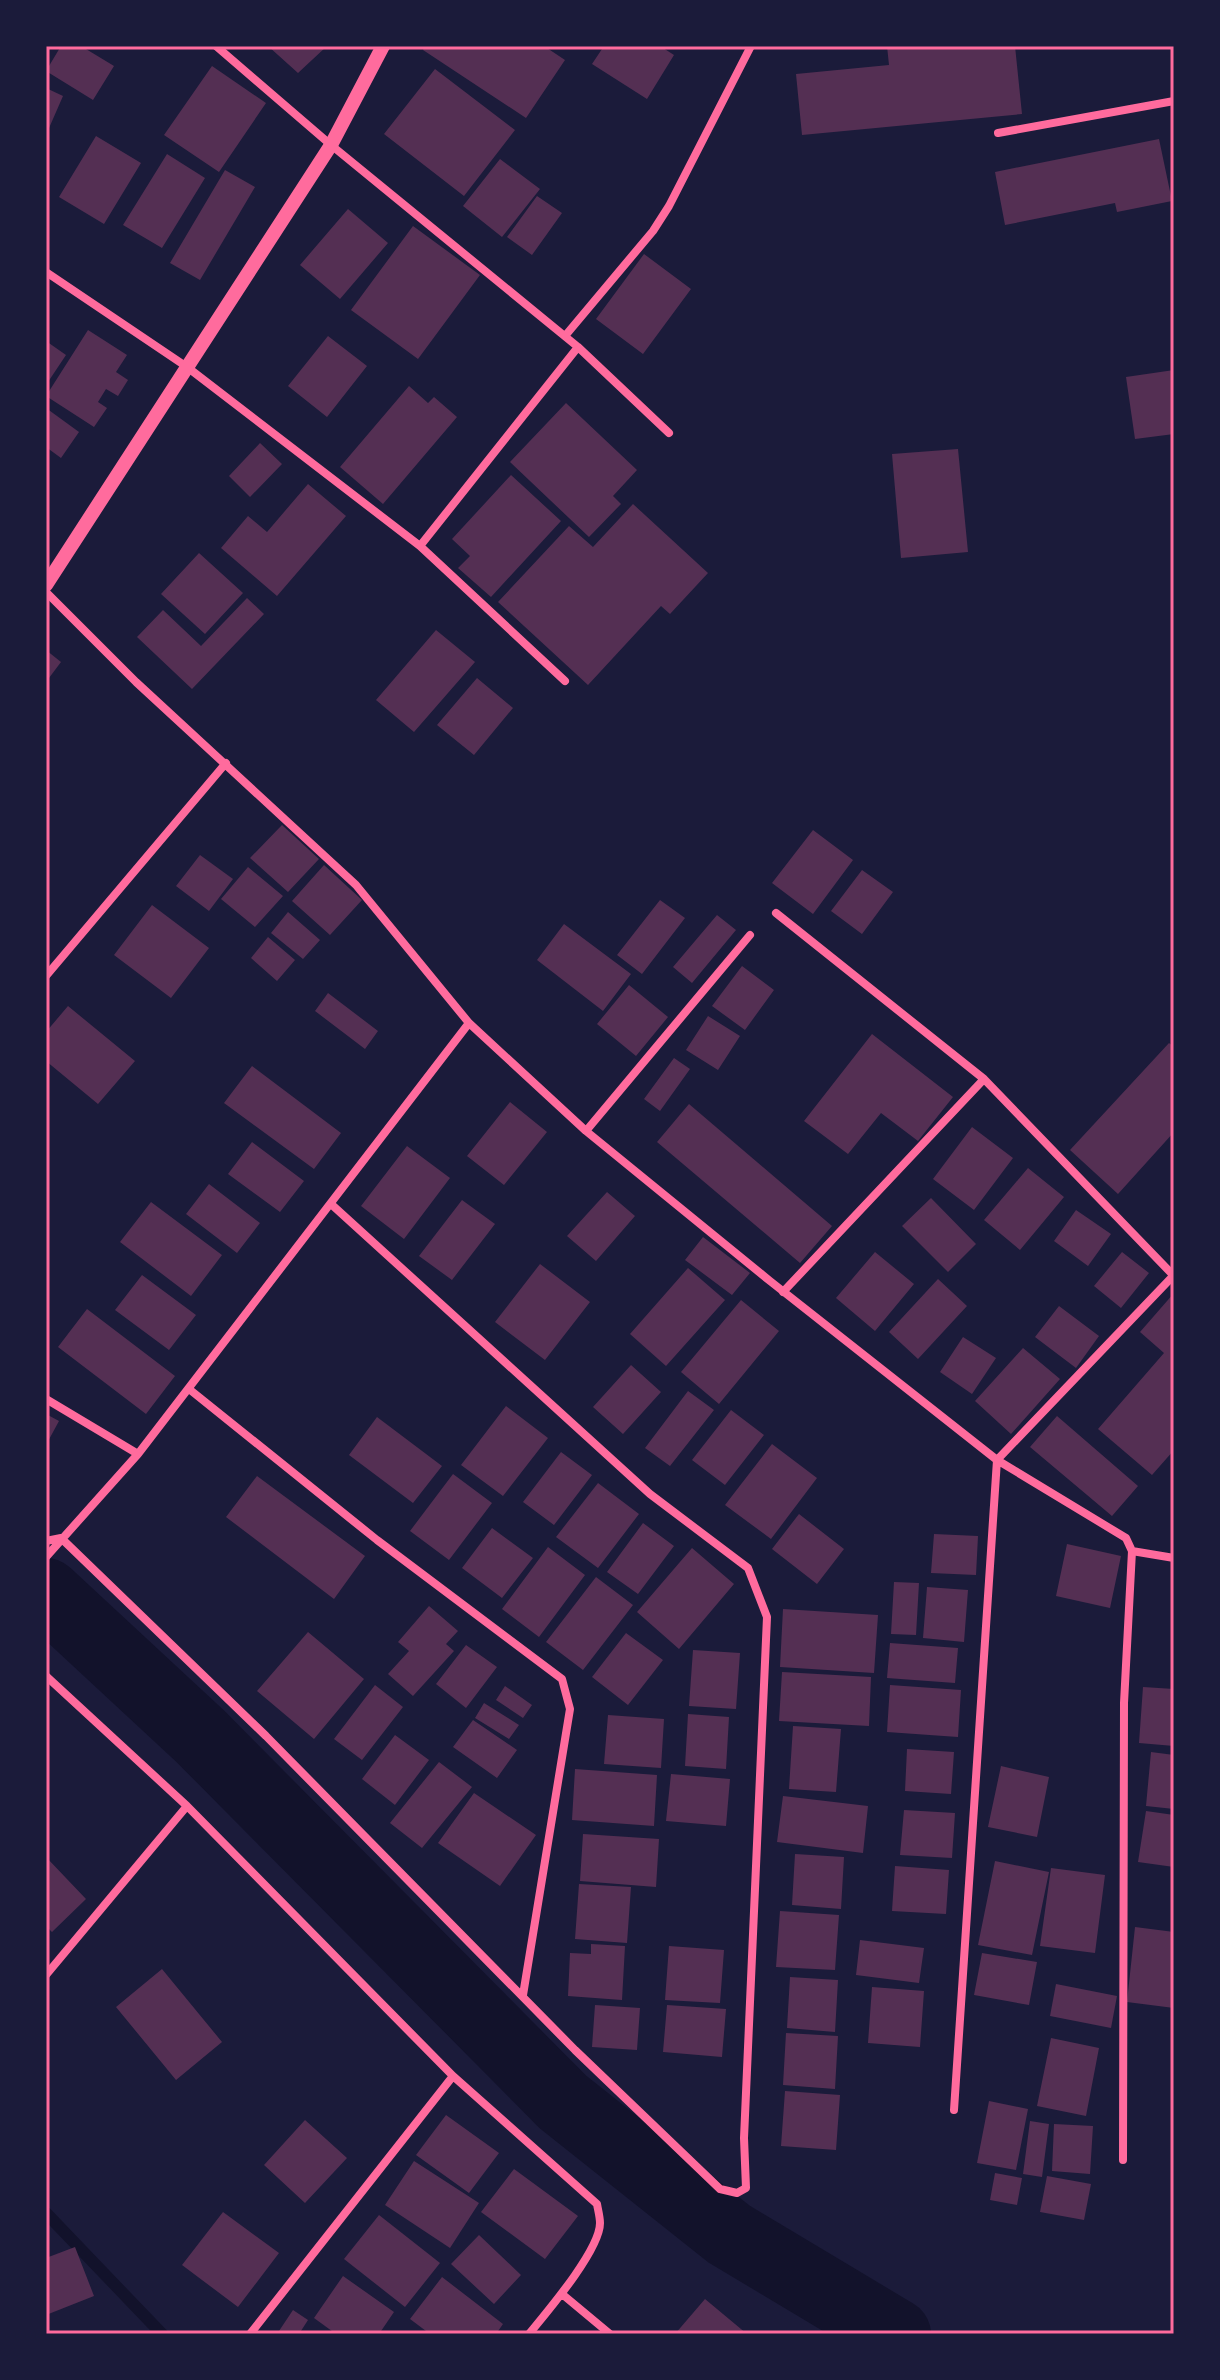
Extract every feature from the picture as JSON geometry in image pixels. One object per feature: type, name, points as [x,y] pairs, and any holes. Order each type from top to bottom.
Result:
[{"type":"street","points":[[216,46],[331,145],[578,347],[669,433]]},
{"type":"street","points":[[46,585],[331,145],[383,46]]},
{"type":"street","points":[[565,336],[653,231],[669,206],[751,46]]},
{"type":"street","points":[[998,133],[1174,101]]},
{"type":"street","points":[[46,272],[187,367],[420,546],[565,681]]},
{"type":"street","points":[[420,546],[578,347]]},
{"type":"street","points":[[46,592],[136,682],[356,885],[469,1023],[586,1131],[783,1292],[997,1460],[1126,1538],[1132,1551],[1124,1703],[1123,2160]]},
{"type":"street","points":[[46,976],[226,763]]},
{"type":"street","points":[[776,913],[984,1079],[1174,1275],[997,1460],[954,2110]]},
{"type":"street","points":[[586,1131],[750,935]]},
{"type":"street","points":[[47,1555],[138,1454],[469,1023]]},
{"type":"street","points":[[783,1292],[984,1079]]},
{"type":"street","points":[[61,1538],[266,1736],[575,2050],[720,2189],[737,2193],[746,2188],[744,2138],[767,1617],[748,1568],[650,1494],[331,1204]]},
{"type":"street","points":[[189,1389],[377,1540],[562,1679],[570,1709],[523,1995]]},
{"type":"street","points":[[46,1399],[138,1454]]},
{"type":"street","points":[[46,1541],[61,1538]]},
{"type":"street","points":[[1132,1551],[1174,1558]]},
{"type":"street","points":[[46,1676],[187,1806],[453,2076],[597,2204],[601,2225],[594,2244],[562,2294],[529,2334]]},
{"type":"street","points":[[46,1975],[187,1806]]},
{"type":"street","points":[[250,2334],[453,2076]]},
{"type":"street","points":[[562,2294],[610,2334]]},
{"type":"building","points":[[61,46],[81,46],[114,66],[93,100],[46,71]]},
{"type":"building","points":[[268,46],[327,46],[298,73]]},
{"type":"building","points":[[425,46],[544,46],[565,60],[526,118],[423,50]]},
{"type":"building","points":[[604,46],[660,46],[674,55],[647,99],[592,64]]},
{"type":"building","points":[[887,46],[1015,46],[1022,114],[802,135],[796,74],[889,65]]},
{"type":"building","points":[[212,66],[266,103],[219,172],[164,135]]},
{"type":"building","points":[[435,69],[515,130],[464,196],[384,134]]},
{"type":"building","points":[[46,88],[63,96],[46,135]]},
{"type":"building","points":[[96,136],[141,163],[104,224],[59,197]]},
{"type":"building","points":[[1159,139],[1172,201],[1117,212],[1115,203],[1005,225],[995,172]]},
{"type":"building","points":[[167,154],[205,178],[162,248],[123,225]]},
{"type":"building","points":[[500,159],[540,189],[502,237],[463,206]]},
{"type":"building","points":[[225,170],[255,187],[200,280],[170,263]]},
{"type":"building","points":[[537,196],[562,213],[532,255],[507,237]]},
{"type":"building","points":[[348,209],[388,243],[340,299],[300,265]]},
{"type":"building","points":[[413,226],[480,275],[418,359],[351,310]]},
{"type":"building","points":[[644,254],[691,289],[643,354],[596,319]]},
{"type":"building","points":[[88,330],[127,355],[116,372],[128,380],[118,396],[106,389],[98,402],[107,408],[94,427],[46,396]]},
{"type":"building","points":[[328,336],[367,366],[327,417],[288,386]]},
{"type":"building","points":[[46,341],[66,355],[46,385]]},
{"type":"building","points":[[1174,370],[1174,434],[1135,439],[1126,377]]},
{"type":"building","points":[[409,386],[428,403],[434,397],[457,417],[383,504],[340,467]]},
{"type":"building","points":[[566,403],[637,470],[613,496],[621,504],[589,537],[510,462]]},
{"type":"building","points":[[46,408],[79,432],[61,458],[46,447]]},
{"type":"building","points":[[260,443],[282,464],[250,497],[229,476]]},
{"type":"building","points":[[958,449],[968,552],[901,558],[892,454]]},
{"type":"building","points":[[511,475],[561,521],[491,597],[458,568],[470,556],[452,539]]},
{"type":"building","points":[[308,484],[346,516],[277,596],[221,548],[248,516],[267,532]]},
{"type":"building","points":[[633,504],[708,573],[670,614],[661,606],[588,685],[498,602],[569,526],[593,547]]},
{"type":"building","points":[[199,553],[243,593],[205,634],[161,594]]},
{"type":"building","points":[[247,598],[264,614],[192,689],[137,637],[163,610],[201,646]]},
{"type":"building","points":[[436,630],[475,662],[414,732],[376,700]]},
{"type":"building","points":[[46,650],[61,662],[46,682]]},
{"type":"building","points":[[477,678],[513,708],[474,755],[437,725]]},
{"type":"building","points":[[282,825],[319,859],[288,892],[250,858]]},
{"type":"building","points":[[813,830],[853,860],[813,914],[772,883]]},
{"type":"building","points":[[200,855],[233,879],[209,911],[176,886]]},
{"type":"building","points":[[324,865],[362,900],[330,935],[292,901]]},
{"type":"building","points":[[248,867],[283,896],[255,927],[221,899]]},
{"type":"building","points":[[862,870],[893,892],[862,934],[831,911]]},
{"type":"building","points":[[660,900],[685,918],[642,974],[617,955]]},
{"type":"building","points":[[152,905],[209,948],[171,998],[114,955]]},
{"type":"building","points":[[288,912],[320,940],[303,959],[271,933]]},
{"type":"building","points":[[717,915],[736,930],[692,983],[673,967]]},
{"type":"building","points":[[564,924],[631,974],[603,1011],[537,960]]},
{"type":"building","points":[[268,937],[295,960],[277,981],[251,958]]},
{"type":"building","points":[[742,966],[774,990],[745,1030],[712,1006]]},
{"type":"building","points":[[629,985],[668,1017],[636,1056],[597,1024]]},
{"type":"building","points":[[328,993],[378,1031],[365,1049],[315,1011]]},
{"type":"building","points":[[68,1006],[135,1061],[98,1104],[46,1061],[46,1032]]},
{"type":"building","points":[[708,1016],[740,1036],[718,1070],[686,1050]]},
{"type":"building","points":[[872,1034],[953,1097],[918,1141],[881,1113],[848,1154],[804,1121]]},
{"type":"building","points":[[1169,1043],[1174,1047],[1174,1132],[1118,1194],[1070,1150]]},
{"type":"building","points":[[674,1058],[690,1069],[660,1111],[644,1099]]},
{"type":"building","points":[[252,1066],[341,1133],[314,1169],[224,1103]]},
{"type":"building","points":[[510,1102],[547,1132],[504,1185],[467,1156]]},
{"type":"building","points":[[689,1104],[832,1226],[800,1263],[657,1142]]},
{"type":"building","points":[[972,1127],[1013,1158],[974,1210],[933,1179]]},
{"type":"building","points":[[252,1142],[304,1181],[280,1212],[228,1174]]},
{"type":"building","points":[[407,1146],[450,1178],[404,1239],[361,1206]]},
{"type":"building","points":[[1028,1168],[1064,1197],[1020,1250],[984,1220]]},
{"type":"building","points":[[209,1184],[260,1223],[237,1253],[186,1214]]},
{"type":"building","points":[[607,1192],[635,1216],[596,1261],[567,1236]]},
{"type":"building","points":[[931,1198],[976,1244],[948,1272],[902,1226]]},
{"type":"building","points":[[462,1200],[495,1224],[452,1280],[419,1256]]},
{"type":"building","points":[[151,1202],[222,1255],[191,1296],[120,1242]]},
{"type":"building","points":[[1076,1210],[1111,1234],[1088,1266],[1054,1241]]},
{"type":"building","points":[[703,1237],[750,1273],[732,1295],[685,1260]]},
{"type":"building","points":[[875,1252],[914,1284],[875,1331],[836,1298]]},
{"type":"building","points":[[1122,1252],[1149,1273],[1121,1308],[1094,1286]]},
{"type":"building","points":[[540,1264],[590,1302],[545,1360],[495,1322]]},
{"type":"building","points":[[688,1268],[725,1300],[666,1366],[630,1334]]},
{"type":"building","points":[[142,1275],[196,1315],[169,1350],[115,1310]]},
{"type":"building","points":[[938,1279],[967,1306],[918,1359],[889,1332]]},
{"type":"building","points":[[1174,1293],[1174,1450],[1152,1475],[1098,1429],[1164,1353],[1140,1332]]},
{"type":"building","points":[[741,1300],[779,1331],[719,1404],[681,1372]]},
{"type":"building","points":[[1059,1306],[1099,1336],[1076,1368],[1035,1337]]},
{"type":"building","points":[[87,1309],[175,1376],[146,1414],[58,1347]]},
{"type":"building","points":[[963,1337],[996,1358],[972,1394],[940,1372]]},
{"type":"building","points":[[1023,1348],[1060,1379],[1011,1434],[975,1401]]},
{"type":"building","points":[[631,1365],[661,1392],[623,1434],[593,1407]]},
{"type":"building","points":[[688,1391],[714,1410],[670,1466],[645,1448]]},
{"type":"building","points":[[506,1406],[548,1438],[503,1496],[461,1465]]},
{"type":"building","points":[[731,1410],[764,1435],[725,1485],[692,1460]]},
{"type":"building","points":[[46,1414],[59,1421],[46,1445]]},
{"type":"building","points":[[1057,1416],[1138,1486],[1112,1516],[1030,1447]]},
{"type":"building","points":[[377,1417],[442,1466],[413,1503],[349,1455]]},
{"type":"building","points":[[772,1444],[817,1478],[771,1539],[725,1505]]},
{"type":"building","points":[[561,1452],[592,1475],[554,1525],[523,1502]]},
{"type":"building","points":[[453,1474],[492,1503],[449,1560],[410,1531]]},
{"type":"building","points":[[257,1476],[365,1556],[334,1599],[226,1517]]},
{"type":"building","points":[[598,1483],[639,1514],[598,1568],[556,1537]]},
{"type":"building","points":[[799,1514],[844,1549],[817,1584],[772,1549]]},
{"type":"building","points":[[643,1523],[674,1546],[638,1594],[607,1572]]},
{"type":"building","points":[[492,1528],[533,1558],[502,1598],[462,1568]]},
{"type":"building","points":[[934,1534],[978,1536],[976,1575],[931,1573]]},
{"type":"building","points":[[1067,1544],[1121,1556],[1110,1608],[1056,1596]]},
{"type":"building","points":[[548,1547],[585,1575],[539,1637],[502,1609]]},
{"type":"building","points":[[692,1548],[734,1584],[679,1649],[637,1612]]},
{"type":"building","points":[[596,1577],[633,1605],[583,1670],[546,1642]]},
{"type":"building","points":[[894,1582],[919,1583],[916,1635],[891,1634]]},
{"type":"building","points":[[927,1587],[968,1590],[964,1642],[923,1638]]},
{"type":"building","points":[[429,1606],[458,1631],[446,1644],[454,1651],[413,1696],[388,1674],[409,1651],[398,1642]]},
{"type":"building","points":[[783,1609],[878,1615],[874,1673],[780,1667]]},
{"type":"building","points":[[308,1632],[364,1679],[314,1739],[257,1691]]},
{"type":"building","points":[[626,1633],[663,1660],[628,1705],[592,1677]]},
{"type":"building","points":[[890,1643],[958,1648],[955,1683],[887,1678]]},
{"type":"building","points":[[466,1645],[497,1667],[466,1708],[436,1684]]},
{"type":"building","points":[[693,1650],[740,1653],[736,1709],[689,1706]]},
{"type":"building","points":[[782,1672],[871,1677],[869,1726],[779,1721]]},
{"type":"building","points":[[375,1685],[403,1707],[362,1760],[334,1739]]},
{"type":"building","points":[[890,1685],[961,1690],[958,1737],[887,1732]]},
{"type":"building","points":[[505,1686],[532,1705],[523,1718],[496,1700]]},
{"type":"building","points":[[1143,1687],[1174,1689],[1174,1746],[1139,1743]]},
{"type":"building","points":[[484,1703],[519,1725],[509,1739],[475,1718]]},
{"type":"building","points":[[688,1714],[729,1717],[726,1769],[685,1766]]},
{"type":"building","points":[[608,1715],[664,1719],[661,1768],[604,1764]]},
{"type":"building","points":[[473,1720],[517,1750],[497,1778],[453,1747]]},
{"type":"building","points":[[793,1726],[841,1729],[836,1792],[789,1789]]},
{"type":"building","points":[[395,1735],[429,1760],[395,1805],[362,1779]]},
{"type":"building","points":[[907,1749],[954,1752],[951,1794],[905,1791]]},
{"type":"building","points":[[1151,1752],[1174,1755],[1174,1809],[1146,1806]]},
{"type":"building","points":[[439,1762],[472,1787],[422,1848],[390,1823]]},
{"type":"building","points":[[1001,1766],[1049,1777],[1037,1837],[988,1827]]},
{"type":"building","points":[[575,1769],[657,1775],[654,1826],[572,1820]]},
{"type":"building","points":[[671,1774],[730,1779],[726,1826],[666,1821]]},
{"type":"building","points":[[474,1793],[536,1835],[500,1886],[438,1843]]},
{"type":"building","points":[[783,1796],[868,1806],[863,1853],[777,1842]]},
{"type":"building","points":[[904,1810],[955,1813],[952,1858],[900,1855]]},
{"type":"building","points":[[1146,1811],[1174,1815],[1174,1867],[1138,1862]]},
{"type":"building","points":[[583,1834],[659,1839],[656,1887],[580,1881]]},
{"type":"building","points":[[795,1854],[844,1857],[841,1909],[792,1905]]},
{"type":"building","points":[[46,1857],[86,1899],[52,1932],[46,1926]]},
{"type":"building","points":[[995,1861],[1049,1872],[1032,1955],[978,1945]]},
{"type":"building","points":[[895,1866],[949,1870],[946,1914],[892,1911]]},
{"type":"building","points":[[1051,1868],[1105,1875],[1095,1953],[1040,1946]]},
{"type":"building","points":[[579,1884],[631,1887],[627,1943],[575,1939]]},
{"type":"building","points":[[780,1911],[839,1915],[835,1970],[776,1967]]},
{"type":"building","points":[[1135,1927],[1174,1932],[1174,2008],[1127,2002]]},
{"type":"building","points":[[860,1940],[924,1948],[919,1983],[856,1975]]},
{"type":"building","points":[[591,1944],[625,1946],[622,2000],[568,1996],[570,1953],[591,1954]]},
{"type":"building","points":[[669,1946],[724,1950],[720,2003],[665,2000]]},
{"type":"building","points":[[982,1953],[1037,1962],[1029,2005],[974,1995]]},
{"type":"building","points":[[162,1969],[222,2042],[176,2080],[116,2007]]},
{"type":"building","points":[[790,1977],[838,1980],[835,2032],[787,2028]]},
{"type":"building","points":[[1056,1984],[1117,1996],[1111,2028],[1050,2016]]},
{"type":"building","points":[[872,1987],[924,1991],[920,2047],[868,2043]]},
{"type":"building","points":[[595,2005],[640,2008],[637,2050],[592,2047]]},
{"type":"building","points":[[667,2005],[726,2009],[722,2057],[663,2052]]},
{"type":"building","points":[[786,2033],[838,2036],[835,2089],[783,2085]]},
{"type":"building","points":[[1051,2038],[1099,2048],[1086,2116],[1037,2106]]},
{"type":"building","points":[[785,2091],[840,2095],[836,2150],[781,2146]]},
{"type":"building","points":[[989,2101],[1028,2109],[1016,2170],[977,2163]]},
{"type":"building","points":[[446,2115],[499,2153],[469,2193],[416,2155]]},
{"type":"building","points":[[305,2120],[347,2158],[305,2203],[264,2165]]},
{"type":"building","points":[[1030,2121],[1049,2124],[1042,2177],[1023,2174]]},
{"type":"building","points":[[1054,2124],[1093,2126],[1090,2174],[1052,2171]]},
{"type":"building","points":[[414,2161],[479,2203],[450,2248],[385,2205]]},
{"type":"building","points":[[514,2169],[578,2216],[545,2259],[481,2212]]},
{"type":"building","points":[[995,2173],[1022,2178],[1017,2205],[990,2200]]},
{"type":"building","points":[[1047,2176],[1091,2184],[1084,2220],[1040,2212]]},
{"type":"building","points":[[223,2212],[279,2253],[238,2307],[182,2265]]},
{"type":"building","points":[[379,2215],[440,2263],[405,2307],[344,2259]]},
{"type":"building","points":[[479,2235],[521,2275],[494,2304],[451,2264]]},
{"type":"building","points":[[75,2247],[94,2296],[46,2315],[46,2258]]},
{"type":"building","points":[[343,2276],[394,2312],[379,2334],[336,2334],[314,2318]]},
{"type":"building","points":[[442,2277],[503,2324],[496,2334],[430,2334],[410,2319]]},
{"type":"building","points":[[705,2299],[747,2334],[675,2334]]},
{"type":"building","points":[[293,2310],[308,2320],[299,2334],[277,2334]]},
{"type":"waterway","points":[[46,1593],[200,1736],[563,2102],[729,2234],[896,2334]]},
{"type":"waterway","points":[[46,2213],[162,2334]]}]
